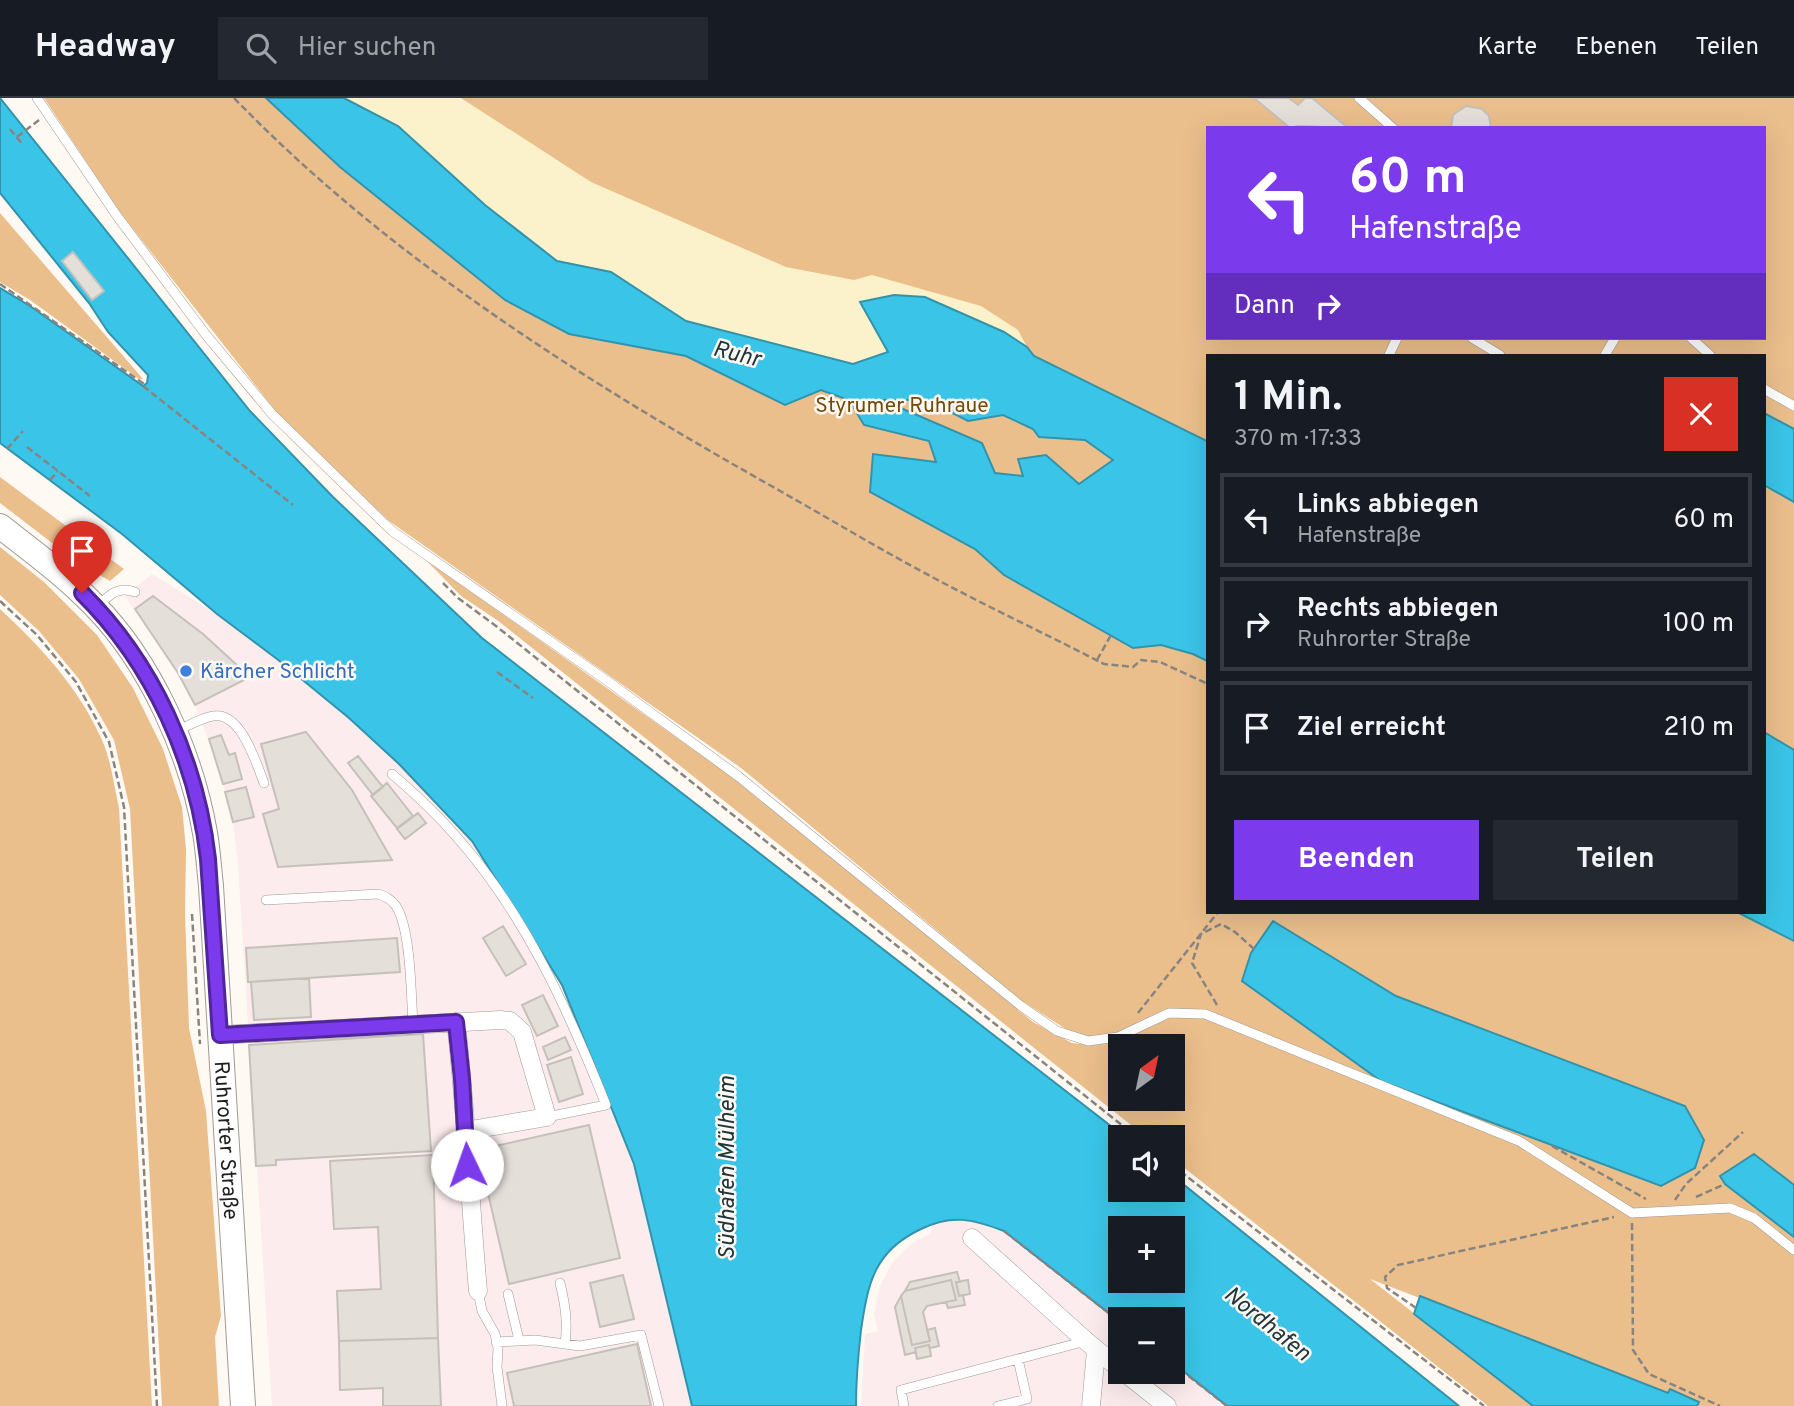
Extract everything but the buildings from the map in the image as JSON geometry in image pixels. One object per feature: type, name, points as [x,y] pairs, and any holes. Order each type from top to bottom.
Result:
[{"type":"main road","name":"Ruhrorter Straße","points":[[0,526],[68,579],[96,607],[130,651],[155,691],[175,732],[192,777],[205,833],[211,886],[209,1036],[243,1406]]},
{"type":"street","points":[[209,1036],[510,1021],[522,1032],[547,1117],[465,1131]]},
{"type":"street","points":[[456,1022],[478,1291]]},
{"type":"street","points":[[972,1238],[1108,1360]]},
{"type":"street","points":[[1091,1346],[1091,1406]]},
{"type":"street","points":[[1139,1384],[1167,1406]]},
{"type":"lane","points":[[37,98],[117,216],[206,335],[272,414],[392,531],[738,776],[1021,1006],[1057,1031],[1088,1041],[1108,1038]]},
{"type":"lane","points":[[1359,98],[1391,126]]},
{"type":"lane","points":[[1475,340],[1498,354]]},
{"type":"lane","points":[[1693,340],[1709,354]]},
{"type":"lane","points":[[1766,390],[1794,406]]},
{"type":"lane","points":[[96,607],[116,590],[135,592]]},
{"type":"lane","points":[[175,732],[212,716],[224,716],[236,725],[246,739],[264,783]]},
{"type":"lane","points":[[392,774],[455,835],[492,882],[541,961],[581,1041],[606,1105],[547,1117]]},
{"type":"lane","points":[[266,900],[379,894],[389,899],[397,908],[407,948],[413,1024]]},
{"type":"lane","points":[[1124,1034],[1169,1013],[1205,1014],[1519,1141],[1632,1213],[1730,1208],[1754,1218],[1794,1250]]},
{"type":"lane","points":[[560,1283],[567,1311],[565,1343]]},
{"type":"lane","points":[[478,1291],[482,1311],[495,1334],[502,1406]]},
{"type":"lane","points":[[508,1294],[519,1340]]},
{"type":"lane","points":[[496,1342],[519,1340],[580,1346],[641,1335],[659,1406]]},
{"type":"lane","points":[[904,1406],[901,1390],[1018,1359],[1091,1346]]},
{"type":"lane","points":[[998,1406],[1027,1399],[1018,1359]]},
{"type":"path","points":[[234,98],[274,139],[361,214],[456,287],[580,374],[935,579],[1104,664],[1133,667],[1141,660],[1160,662],[1206,683]]},
{"type":"path","points":[[17,137],[48,113]]},
{"type":"path","points":[[10,129],[23,145]]},
{"type":"path","points":[[0,284],[143,385],[293,505]]},
{"type":"path","points":[[7,449],[23,430]]},
{"type":"path","points":[[27,447],[90,496]]},
{"type":"path","points":[[50,480],[58,471]]},
{"type":"path","points":[[439,579],[458,598],[507,634],[1122,1125]]},
{"type":"path","points":[[0,601],[37,635],[76,682],[109,743],[124,807],[157,1406]]},
{"type":"path","points":[[1097,660],[1111,635]]},
{"type":"path","points":[[497,672],[533,698]]},
{"type":"path","points":[[192,904],[191,925],[209,1036]]},
{"type":"path","points":[[1120,1034],[1216,914]]},
{"type":"path","points":[[1228,1023],[1192,964],[1201,934],[1221,924],[1254,949]]},
{"type":"path","points":[[1547,1143],[1668,1211],[1686,1184],[1743,1132]]},
{"type":"path","points":[[1185,1175],[1484,1406]]},
{"type":"path","points":[[1416,1308],[1387,1287],[1385,1277],[1398,1265],[1632,1213],[1633,1350],[1649,1374],[1720,1406]]},
{"type":"path","points":[[1004,1231],[1108,1313]]},
{"type":"path","points":[[1185,1373],[1227,1406]]},
{"type":"shaded area","points":[[152,574],[217,614],[349,718],[399,764],[472,841],[562,985],[634,1164],[692,1406],[272,1406],[238,865],[233,822],[216,759],[195,705],[178,673],[125,596]]},
{"type":"shaded area","points":[[956,1218],[1004,1231],[1108,1313],[1108,1384],[1185,1384],[1185,1373],[1227,1406],[861,1406],[865,1334],[878,1331],[874,1314],[881,1284],[892,1263],[911,1244],[931,1233],[932,1224]]},
{"type":"green space","name":"Styrumer Ruhraue","points":[[44,98],[1794,98],[1794,429],[1766,414],[1766,354],[1206,354],[1206,914],[1766,914],[1766,486],[1794,502],[1794,1185],[1754,1155],[1725,1184],[1794,1237],[1794,1406],[1697,1406],[1699,1402],[1670,1389],[1668,1393],[1370,1279],[1533,1406],[1488,1406],[1185,1168],[1185,1125],[1131,1125],[1113,1111],[1185,1111],[1185,1034],[1108,1034],[1108,1107],[497,620],[461,596],[424,558],[732,777],[1033,1022],[1072,1043],[1091,1045],[1022,1001],[741,768],[389,521],[277,413],[119,211]],"holes":[[[1273,922],[1396,996],[1685,1106],[1704,1140],[1695,1168],[1661,1186],[1381,1081]]]},
{"type":"green space","points":[[0,213],[143,379],[139,379],[30,300],[0,282]]},
{"type":"green space","points":[[0,477],[124,569],[110,581],[77,562],[0,503]]},
{"type":"green space","points":[[0,547],[44,582],[97,635],[133,688],[163,749],[182,807],[186,849],[189,1028],[206,1111],[221,1316],[215,1337],[219,1406],[162,1406],[130,809],[114,740],[79,679],[39,631],[0,595]]},
{"type":"green space","points":[[0,609],[58,669],[93,721],[105,748],[119,808],[152,1406],[0,1406]]},
{"type":"sand","points":[[344,98],[461,98],[591,182],[786,267],[854,280],[872,275],[981,306],[1018,330],[1027,347],[1004,332],[926,297],[888,352],[853,364],[686,321],[611,272],[557,261],[485,205],[399,126]]},
{"type":"water","points":[[0,98],[250,411],[333,497],[482,638],[1110,1125],[1108,1202],[1185,1202],[1185,1186],[1459,1406],[1227,1406],[1185,1373],[1185,1307],[1108,1307],[1108,1313],[1004,1231],[982,1224],[952,1220],[932,1224],[905,1238],[883,1258],[876,1270],[867,1297],[861,1330],[856,1406],[692,1406],[634,1164],[562,985],[472,841],[399,764],[349,718],[217,614],[122,534],[0,443],[0,288],[30,306],[143,386],[147,383],[148,375],[108,332],[89,303],[0,193]]},
{"type":"water","name":"Ruhr","points":[[266,98],[344,98],[398,126],[485,205],[557,261],[611,272],[686,321],[853,364],[888,352],[860,302],[894,295],[925,297],[1004,332],[1027,347],[1034,356],[1206,441],[1206,660],[1161,645],[1133,648],[1004,575],[975,549],[870,492],[873,454],[936,462],[929,441],[864,425],[849,400],[821,390],[785,405],[686,356],[569,334],[505,300],[340,167]],"holes":[[[882,400],[927,400],[968,421],[1003,415],[1033,429],[1039,437],[1085,440],[1113,460],[1079,484],[1046,455],[1018,459],[1023,476],[995,473],[982,443]]]},
{"type":"water","points":[[1766,414],[1794,429],[1794,502],[1766,486]]},
{"type":"water","points":[[1766,733],[1794,750],[1794,941],[1741,914],[1766,914]]},
{"type":"water","points":[[1273,921],[1396,996],[1685,1106],[1704,1140],[1695,1168],[1661,1186],[1381,1081],[1242,981],[1251,953]]},
{"type":"water","points":[[1754,1154],[1794,1185],[1794,1237],[1725,1184],[1720,1176]]},
{"type":"water","points":[[1420,1296],[1668,1393],[1670,1389],[1699,1402],[1697,1406],[1533,1406],[1414,1314]]},
{"type":"place","name":"Kärcher Schlicht","points":[[186,671]]},
{"type":"route","points":[[82,593],[130,651],[155,691],[173,727],[192,777],[205,833],[211,886],[220,1035],[456,1022],[467,1165]]},
{"type":"water label","name":"Südhafen Mülheim","points":[[726,1168]]},
{"type":"water label","name":"Nordhafen","points":[[1268,1323]]}]
